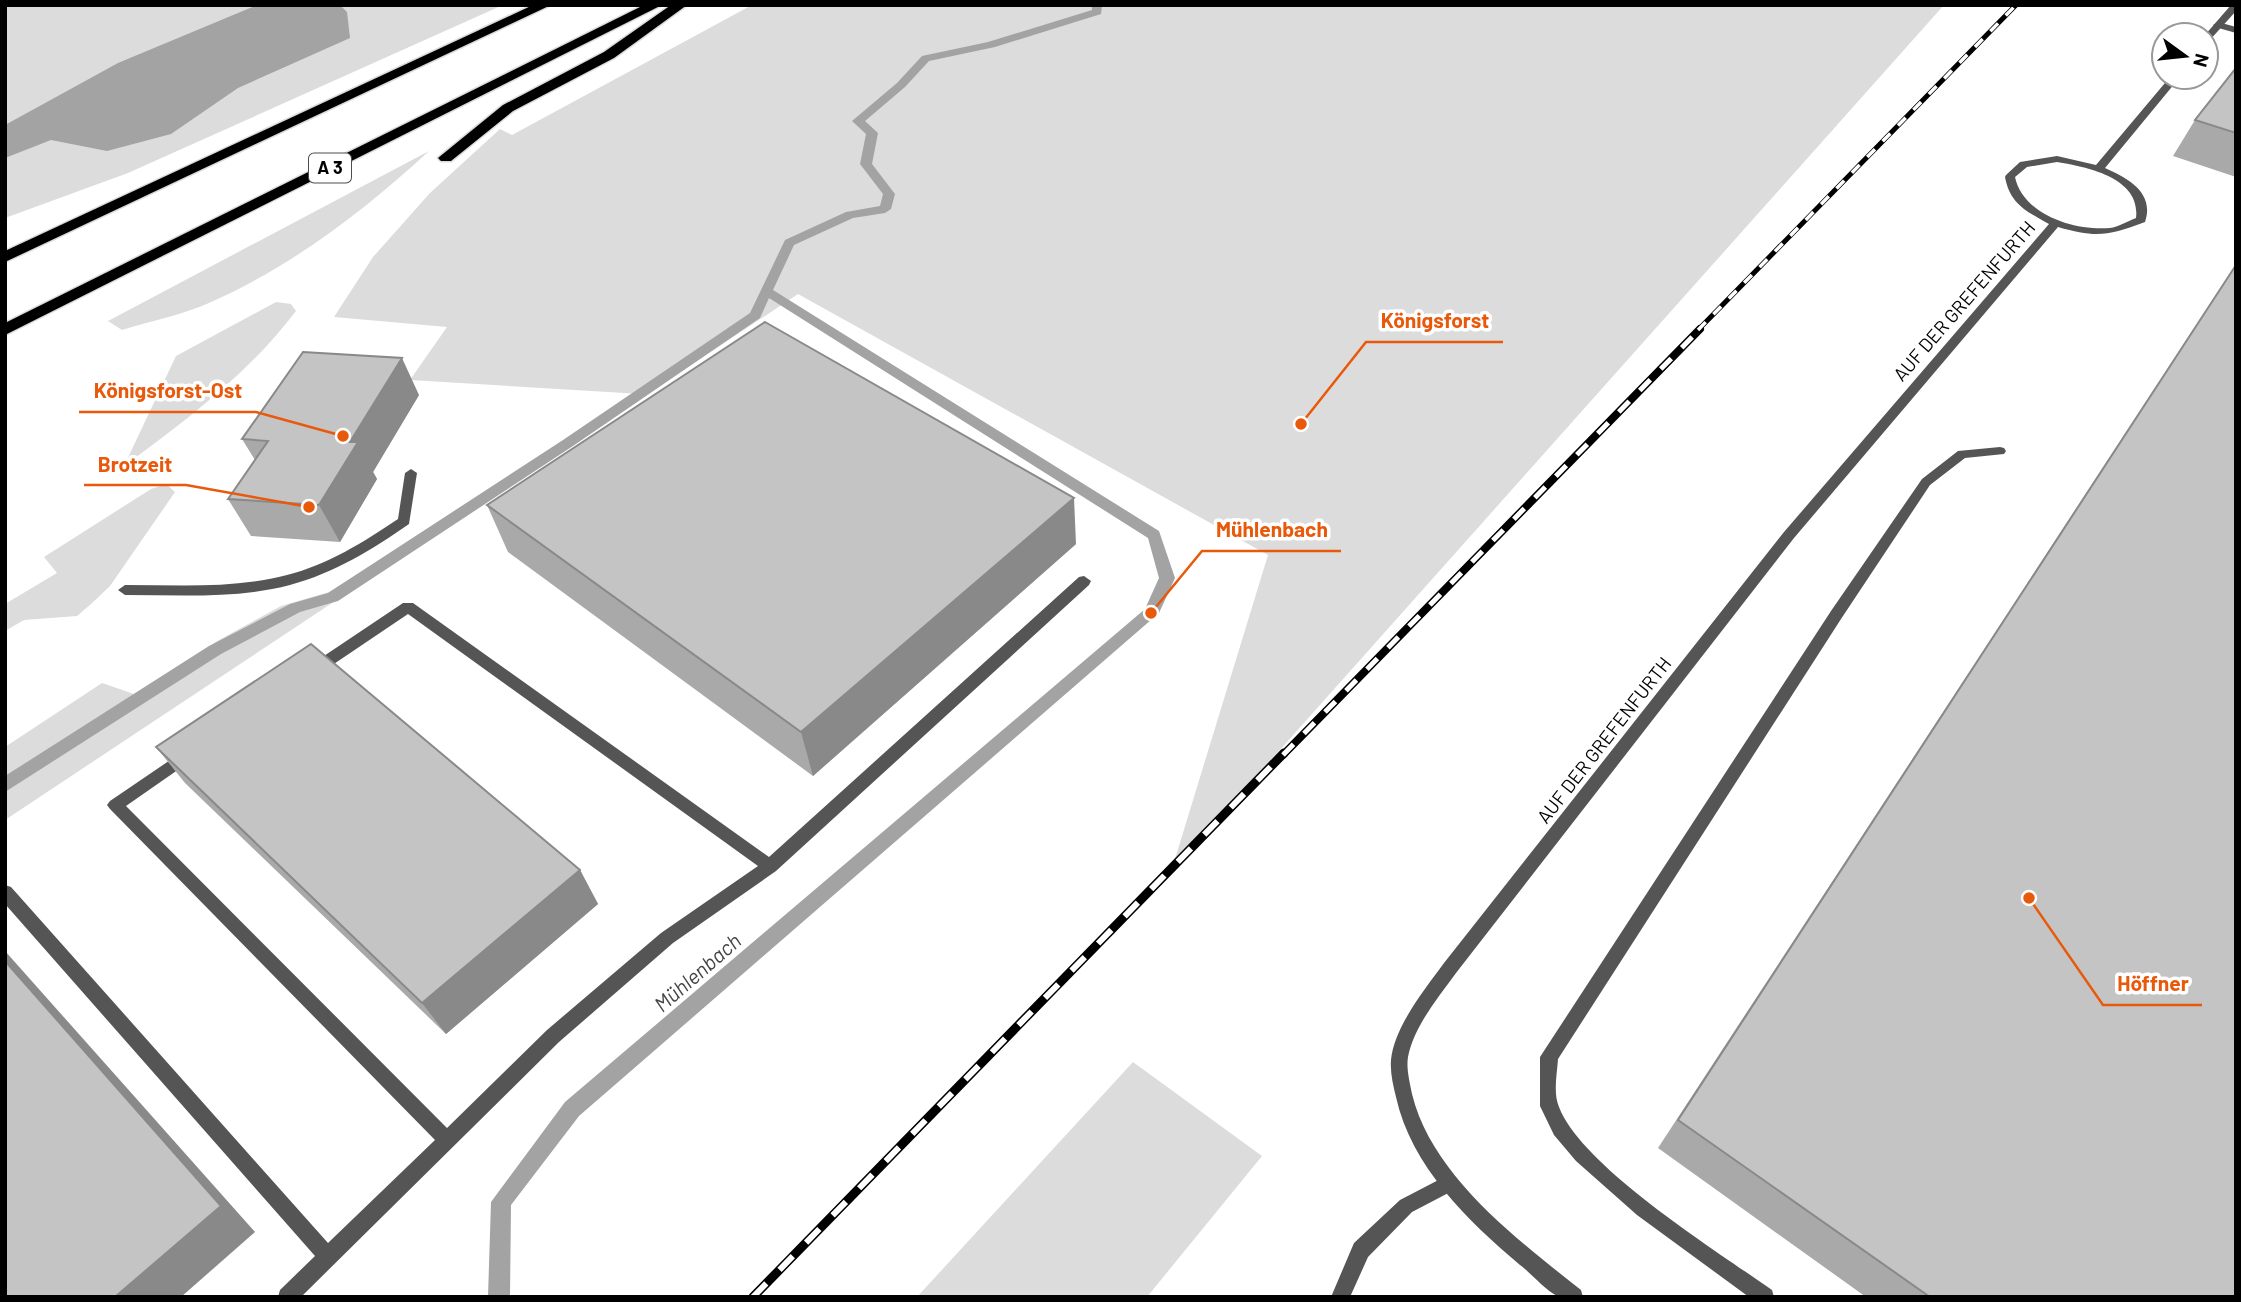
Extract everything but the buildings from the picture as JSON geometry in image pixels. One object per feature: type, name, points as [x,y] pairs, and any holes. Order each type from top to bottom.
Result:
[{"type":"highway","points":[[5,255],[544,5]]},
{"type":"highway","name":"A 3","points":[[5,330],[655,5]]},
{"type":"highway","points":[[446,158],[508,108],[609,54],[680,5]]},
{"type":"street","points":[[2220,23],[2236,5]]},
{"type":"street","points":[[2099,169],[2163,91]]},
{"type":"street","name":"AUF DER GREFENFURTH","points":[[2057,159],[2099,169],[2132,187],[2141,199],[2144,210],[2140,219],[2114,231],[2076,229],[2055,223],[2035,215],[2010,192],[2008,181],[2011,171],[2021,164],[2057,159]]},
{"type":"street","name":"AUF DER GREFENFURTH","points":[[1574,1297],[1495,1232],[1450,1183],[1422,1141],[1403,1098],[1399,1058],[1414,1020],[1450,968],[1789,535],[2055,223]]},
{"type":"street","points":[[1765,1297],[1625,1193],[1569,1142],[1549,1106],[1549,1057],[1836,615],[1926,482],[1962,454],[2000,451]]},
{"type":"street","points":[[125,590],[241,588],[309,574],[364,549],[404,521],[411,472]]},
{"type":"street","points":[[288,1297],[553,1036],[667,938],[770,866],[1084,582]]},
{"type":"street","points":[[295,683],[408,607],[770,866]]},
{"type":"street","points":[[205,744],[115,805],[447,1140]]},
{"type":"street","points":[[5,891],[328,1257]]},
{"type":"street","points":[[1340,1297],[1361,1250],[1406,1206],[1450,1183]]},
{"type":"shaded area","points":[[5,5],[503,5],[128,173],[5,218]]},
{"type":"shaded area","points":[[257,5],[340,5],[347,12],[350,38],[238,88],[171,134],[107,151],[51,140],[5,158],[5,125],[118,63]]},
{"type":"shaded area","points":[[752,5],[1944,5],[1171,872],[1268,555],[798,294],[5,820],[5,747],[102,683],[134,694],[219,640],[281,606],[329,592],[641,394],[410,380],[447,327],[334,317],[373,257],[430,193],[500,129],[512,135]]},
{"type":"shaded area","points":[[429,151],[379,195],[325,236],[239,289],[188,311],[122,330],[108,321]]},
{"type":"shaded area","points":[[276,302],[291,304],[296,311],[278,334],[238,375],[194,413],[124,466],[176,356]]},
{"type":"shaded area","points":[[166,484],[175,492],[110,586],[91,604],[77,616],[24,620],[5,631],[5,604],[57,573],[44,557],[151,489]]},
{"type":"shaded area","points":[[1133,1062],[1262,1156],[1147,1297],[917,1297]]},
{"type":"waterway","name":"Mühlenbach","points":[[766,291],[789,243],[850,215],[885,209],[889,194],[866,164],[872,133],[858,121],[901,85],[926,58],[1034,33],[1097,12],[1097,5]]},
{"type":"waterway","points":[[5,785],[215,650],[295,608],[333,597],[568,443],[755,315],[766,291]]},
{"type":"waterway","name":"Mühlenbach","points":[[499,1297],[501,1202],[572,1109],[1151,613],[1167,578],[1154,535],[766,291]]},
{"type":"railway","points":[[1698,330],[2016,5]]},
{"type":"railway","points":[[1283,755],[1700,329]]},
{"type":"railway","points":[[753,1297],[1284,753]]},
{"type":"place","name":"Königsforst","points":[[1301,424]]},
{"type":"place","name":"Königsforst-Ost","points":[[343,436]]},
{"type":"place","name":"Brotzeit","points":[[309,507]]},
{"type":"place","name":"Mühlenbach","points":[[1151,613]]},
{"type":"place","name":"Höffner","points":[[2029,898]]}]
